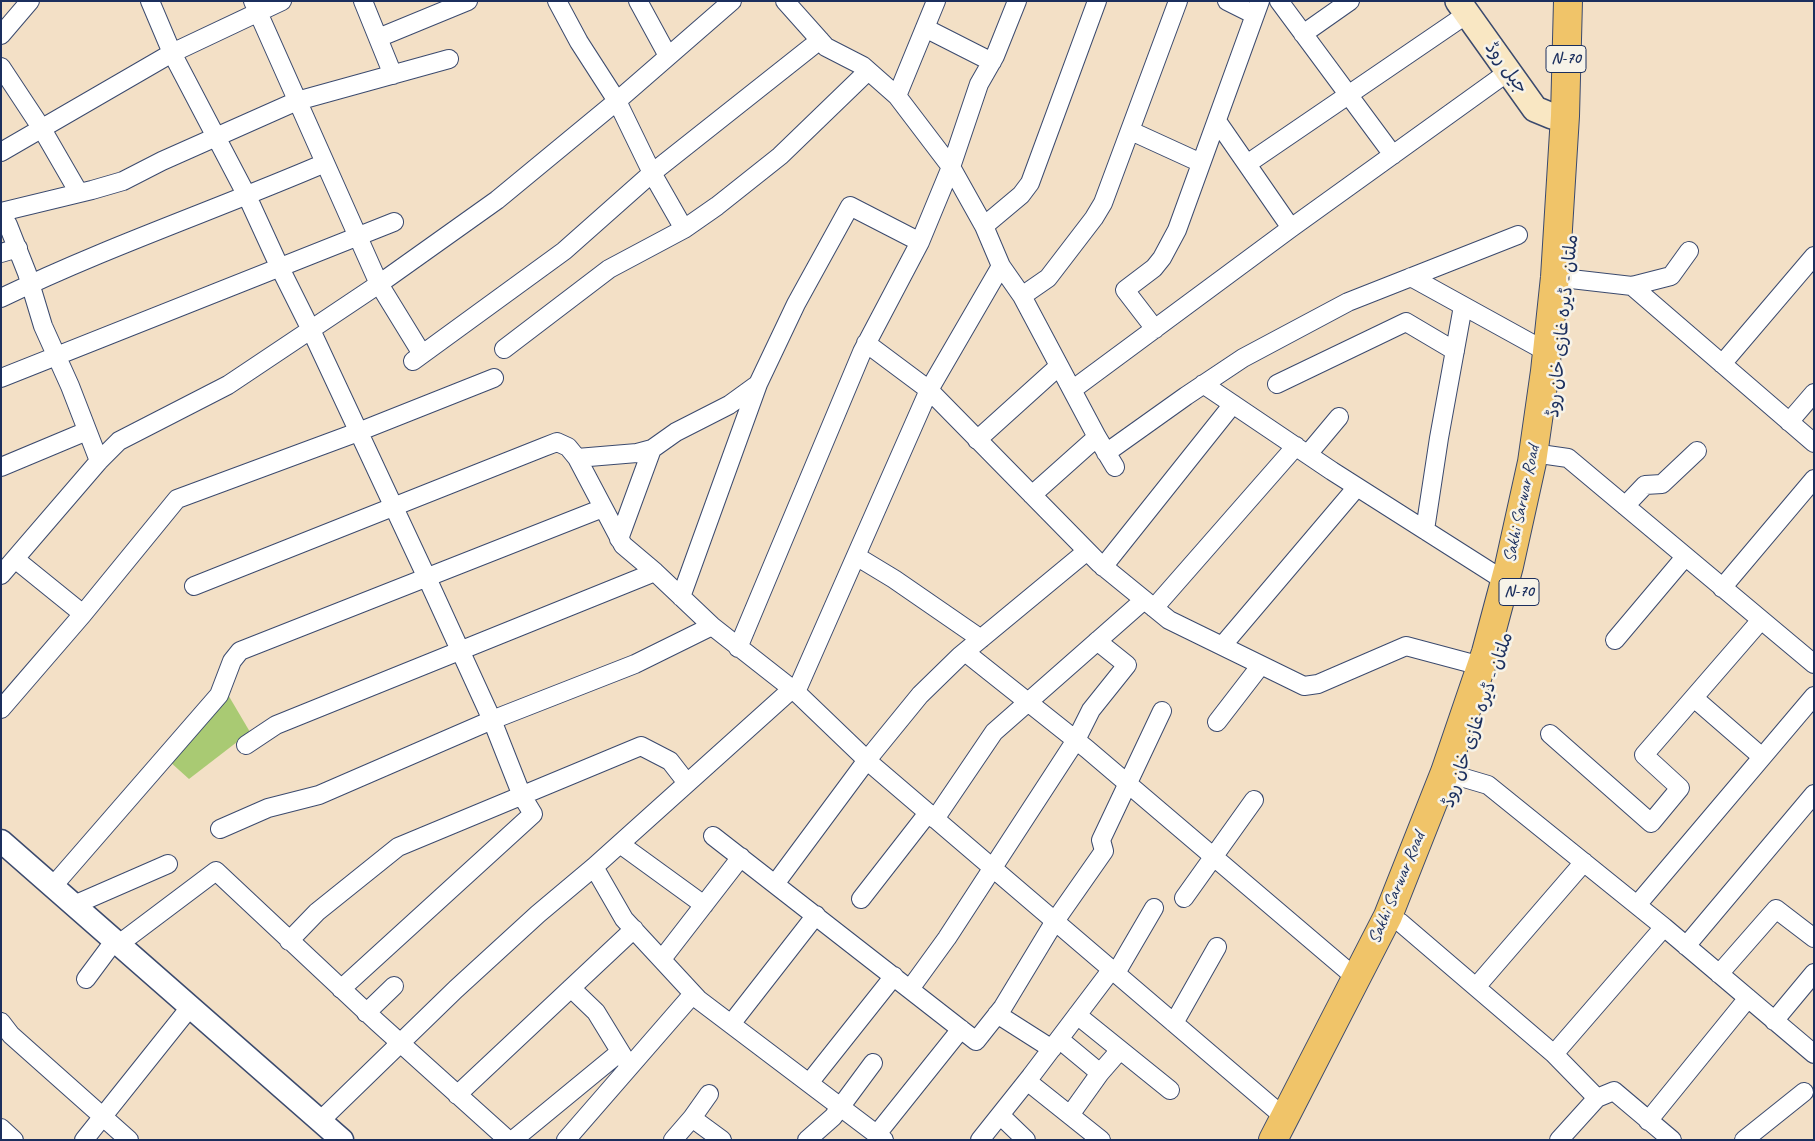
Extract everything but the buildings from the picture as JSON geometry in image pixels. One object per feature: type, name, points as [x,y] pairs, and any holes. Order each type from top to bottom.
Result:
[{"type":"highway","name":"Sakhi Sarwar Road","points":[[1283,1132],[1356,978],[1395,919],[1481,666],[1505,581],[1526,528],[1532,462],[1555,277],[1565,116],[1568,1]]},
{"type":"highway","name":"ملتان - ڈیرہ غازی خان روڈ","points":[[1283,1132],[1372,984],[1395,919],[1461,776],[1508,634],[1526,528],[1548,455],[1562,367],[1571,279],[1581,115],[1583,1]]},
{"type":"main road","name":"جیل روڈ","points":[[1462,7],[1535,109],[1552,116],[1565,116]]},
{"type":"street","points":[[1,35],[30,1]]},
{"type":"street","points":[[150,1],[172,53],[247,196],[311,330],[492,720],[522,796],[533,814],[341,989]]},
{"type":"street","points":[[1,152],[255,7],[282,1]]},
{"type":"street","points":[[363,1],[393,75]]},
{"type":"street","points":[[378,38],[468,1]]},
{"type":"street","points":[[557,1],[579,42],[617,101],[652,173],[684,229]]},
{"type":"street","points":[[638,1],[668,56]]},
{"type":"street","points":[[897,96],[936,1]]},
{"type":"street","points":[[738,648],[866,343],[920,242],[951,167],[979,84],[992,62],[1017,1]]},
{"type":"street","points":[[984,226],[1021,195],[1030,183],[1097,1]]},
{"type":"street","points":[[1022,296],[1048,278],[1104,203],[1178,1]]},
{"type":"street","points":[[1155,329],[1125,290],[1154,268],[1162,258],[1177,230],[1258,8],[1227,1]]},
{"type":"street","points":[[1279,1],[1393,155]]},
{"type":"street","points":[[1303,34],[1350,1]]},
{"type":"street","points":[[1,575],[99,461],[119,441],[228,385],[379,284],[497,200],[617,101],[727,3]]},
{"type":"street","points":[[790,3],[826,47],[863,66],[897,96],[951,167],[984,226],[1001,266],[1022,296],[1111,460],[1204,384],[1243,358],[1348,302],[1518,235]]},
{"type":"street","points":[[255,7],[379,284],[417,357],[564,251],[652,173],[820,40]]},
{"type":"street","points":[[1247,164],[1348,95],[1462,7]]},
{"type":"street","points":[[925,28],[992,62]]},
{"type":"street","points":[[99,461],[43,326],[31,284],[9,251],[8,225],[1,212],[123,181],[297,101],[449,59]]},
{"type":"street","points":[[1,67],[42,129],[79,193]]},
{"type":"street","points":[[504,349],[609,269],[684,229],[718,206],[780,156],[868,71]]},
{"type":"street","points":[[1072,390],[1291,228],[1508,72]]},
{"type":"street","points":[[1216,121],[1291,228]]},
{"type":"street","points":[[1131,131],[1201,163]]},
{"type":"street","points":[[1,298],[132,241],[325,163]]},
{"type":"street","points":[[681,597],[758,384],[796,304],[850,206],[920,242]]},
{"type":"street","points":[[1,378],[394,222]]},
{"type":"street","points":[[1571,279],[1632,286],[1671,276],[1690,251]]},
{"type":"street","points":[[1722,364],[1814,256]]},
{"type":"street","points":[[320,1121],[399,1042],[531,920],[594,867],[794,690],[856,556],[929,390],[1001,266]]},
{"type":"street","points":[[1411,277],[1547,352]]},
{"type":"street","points":[[1632,286],[1814,443]]},
{"type":"street","points":[[1425,530],[1439,438],[1463,306]]},
{"type":"street","points":[[1277,384],[1406,322],[1455,351]]},
{"type":"street","points":[[866,343],[929,390],[1087,552],[1169,620],[1304,686],[1318,684],[1406,646],[1481,666]]},
{"type":"street","points":[[977,440],[1059,366]]},
{"type":"street","points":[[1,709],[83,614],[177,499],[358,432],[494,378]]},
{"type":"street","points":[[577,458],[638,453],[652,449],[676,432],[729,404],[758,384]]},
{"type":"street","points":[[1204,384],[1357,487],[1505,581]]},
{"type":"street","points":[[1789,422],[1814,393]]},
{"type":"street","points":[[1103,567],[1234,404]]},
{"type":"street","points":[[861,899],[932,816],[994,732],[1097,640],[1149,604],[1302,450],[1339,417]]},
{"type":"street","points":[[1,467],[87,431]]},
{"type":"street","points":[[1032,495],[1097,437]]},
{"type":"street","points":[[194,586],[557,442],[568,447],[577,458],[622,545],[655,572],[738,648],[794,690],[867,760],[1174,1023],[1283,1132]]},
{"type":"street","points":[[619,539],[652,449]]},
{"type":"street","points":[[1626,506],[1645,485],[1662,484],[1697,451]]},
{"type":"street","points":[[1548,455],[1568,458],[1814,664]]},
{"type":"street","points":[[1722,588],[1814,479]]},
{"type":"street","points":[[1222,646],[1357,487]]},
{"type":"street","points":[[53,886],[219,695],[232,661],[240,651],[603,508]]},
{"type":"street","points":[[775,884],[867,760],[920,696],[965,652],[1087,552]]},
{"type":"street","points":[[856,556],[894,579],[981,639]]},
{"type":"street","points":[[1615,640],[1685,557]]},
{"type":"street","points":[[15,559],[83,614]]},
{"type":"street","points":[[246,745],[276,725],[655,572]]},
{"type":"street","points":[[1550,734],[1651,822],[1680,788],[1644,755],[1761,620]]},
{"type":"street","points":[[220,829],[268,808],[319,795],[492,720],[635,664],[712,626]]},
{"type":"street","points":[[910,989],[947,938],[1076,740],[1091,710],[1127,665],[1097,640]]},
{"type":"street","points":[[965,652],[1076,740],[1356,978]]},
{"type":"street","points":[[1217,722],[1261,665]]},
{"type":"street","points":[[1636,905],[1814,696]]},
{"type":"street","points":[[1694,698],[1762,757]]},
{"type":"street","points":[[713,836],[976,1041],[997,1014],[1055,921],[1104,852],[1100,840],[1162,711]]},
{"type":"street","points":[[289,941],[317,912],[398,847],[641,746],[670,761],[687,783]]},
{"type":"street","points":[[1461,776],[1488,785],[1686,946],[1814,1054]]},
{"type":"street","points":[[1686,946],[1814,794]]},
{"type":"street","points":[[1184,898],[1254,800]]},
{"type":"street","points":[[1,841],[342,1140]]},
{"type":"street","points":[[620,844],[704,906]]},
{"type":"street","points":[[662,959],[741,858]]},
{"type":"street","points":[[1476,987],[1584,862]]},
{"type":"street","points":[[74,905],[168,864]]},
{"type":"street","points":[[594,867],[624,919],[693,994],[881,1137],[961,1029]]},
{"type":"street","points":[[86,979],[117,942],[216,871],[366,1013],[508,1140]]},
{"type":"street","points":[[980,1140],[1077,1015],[1114,972],[1154,908]]},
{"type":"street","points":[[1718,974],[1776,909],[1814,938]]},
{"type":"street","points":[[731,1024],[816,916]]},
{"type":"street","points":[[1395,919],[1554,1054],[1597,1098]]},
{"type":"street","points":[[1554,1054],[1664,928]]},
{"type":"street","points":[[457,1094],[634,929]]},
{"type":"street","points":[[1174,1023],[1217,948]]},
{"type":"street","points":[[1774,1021],[1814,973]]},
{"type":"street","points":[[809,1083],[894,976]]},
{"type":"street","points":[[366,1013],[394,986]]},
{"type":"street","points":[[571,988],[596,1012],[630,1067]]},
{"type":"street","points":[[566,1140],[693,994]]},
{"type":"street","points":[[1648,1121],[1748,998]]},
{"type":"street","points":[[84,1140],[191,1006]]},
{"type":"street","points":[[997,1014],[1055,1044],[1100,1073]]},
{"type":"street","points":[[1077,1015],[1170,1090]]},
{"type":"street","points":[[1,1022],[11,1035],[129,1140]]},
{"type":"street","points":[[1070,1115],[1100,1073],[1120,1050]]},
{"type":"street","points":[[512,1140],[620,1052]]},
{"type":"street","points":[[807,1140],[833,1117],[873,1062]]},
{"type":"street","points":[[1027,1081],[1101,1140]]},
{"type":"street","points":[[1559,1140],[1597,1098],[1614,1091],[1672,1140]]},
{"type":"street","points":[[1744,1140],[1804,1092]]},
{"type":"street","points":[[673,1140],[709,1094]]},
{"type":"street","points":[[1000,1115],[1026,1140]]},
{"type":"street","points":[[692,1118],[722,1140]]},
{"type":"street","points":[[1,1128],[14,1140]]},
{"type":"green space","points":[[227,693],[250,732],[189,779],[169,761]]}]
